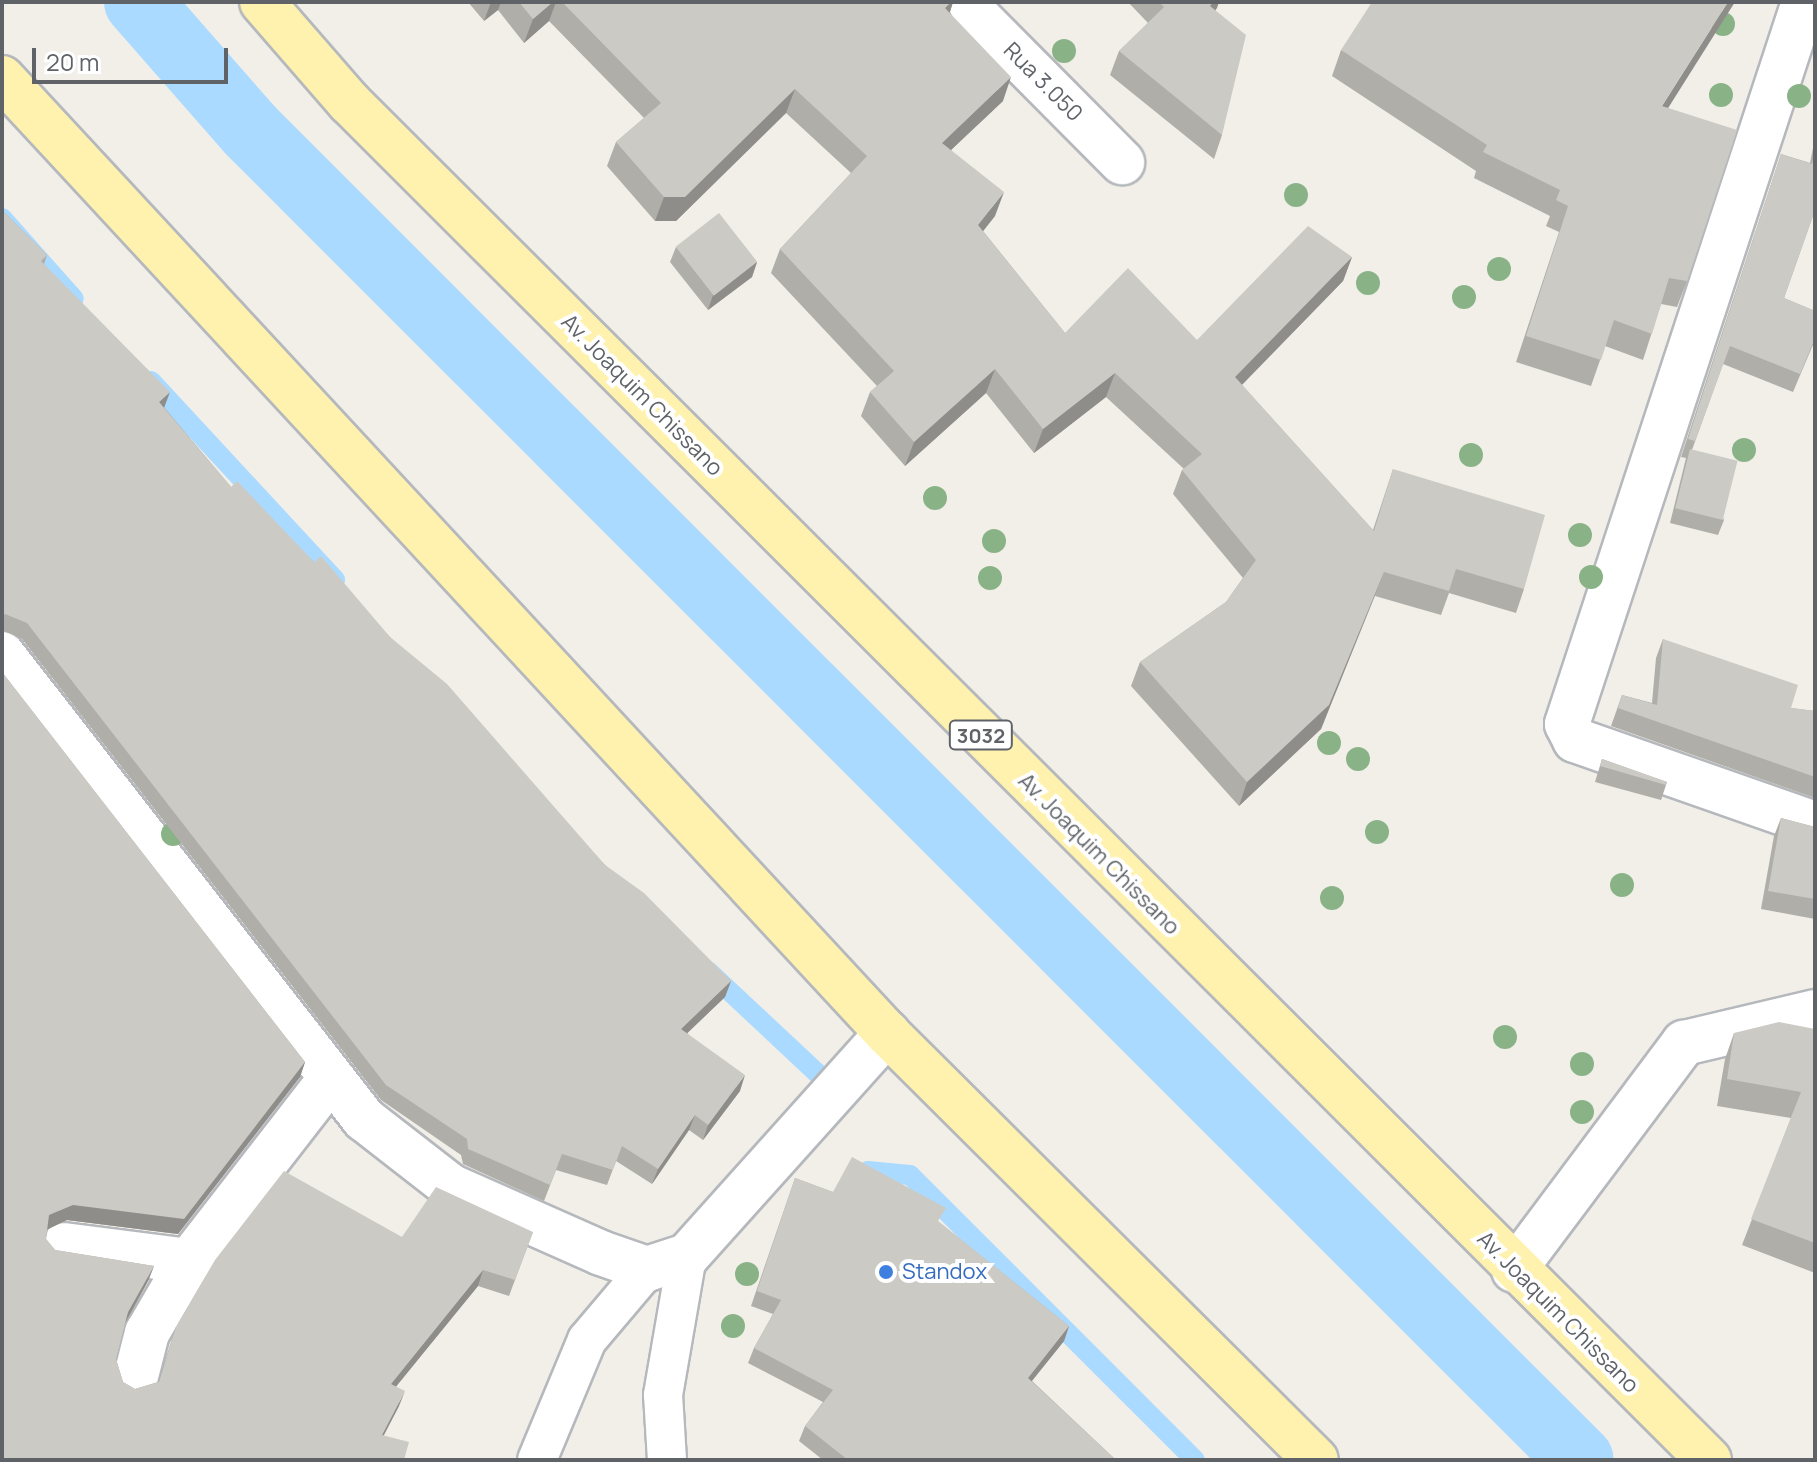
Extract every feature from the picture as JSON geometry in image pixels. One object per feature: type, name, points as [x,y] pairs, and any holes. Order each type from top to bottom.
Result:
[{"type":"main road","name":"Av. Joaquim Chissano","points":[[262,2],[349,102],[1514,1270],[1709,1460]]},
{"type":"main road","points":[[2,78],[887,1033],[1316,1460]]},
{"type":"street","name":"Rua 3.050","points":[[963,2],[1122,162]]},
{"type":"street","points":[[1804,2],[1567,724],[1575,740],[1815,824]]},
{"type":"street","points":[[2,654],[330,1079],[364,1119],[450,1186],[667,1263],[887,1033]]},
{"type":"street","points":[[1514,1270],[1684,1043],[1815,1012]]},
{"type":"street","points":[[135,1380],[147,1333],[189,1261],[330,1079]]},
{"type":"street","points":[[64,1245],[189,1261]]},
{"type":"lane","points":[[537,1460],[587,1340],[667,1263]]},
{"type":"lane","points":[[667,1263],[663,1395],[667,1460]]},
{"type":"building","points":[[519,2],[553,2],[533,19]]},
{"type":"building","points":[[562,2],[951,2],[945,8],[1011,77],[942,143],[1004,192],[978,225],[1065,333],[1128,268],[1197,340],[1308,226],[1352,257],[1235,377],[1374,531],[1393,469],[1545,515],[1524,589],[1456,569],[1449,591],[1384,572],[1329,705],[1247,782],[1140,662],[1226,602],[1256,560],[1182,470],[1202,454],[1115,373],[1043,429],[995,369],[914,442],[870,392],[894,371],[780,249],[867,156],[795,89],[685,197],[664,197],[616,142],[661,103]]},
{"type":"building","points":[[1159,2],[1213,2],[1210,6],[1246,35],[1222,135],[1119,51],[1164,7]]},
{"type":"building","points":[[1372,2],[1728,2],[1662,106],[1737,130],[1687,281],[1669,278],[1652,334],[1614,320],[1601,360],[1526,336],[1568,206],[1556,200],[1560,190],[1483,152],[1487,145],[1341,50]]},
{"type":"building","points":[[1815,152],[1815,210],[1784,298],[1815,311],[1815,338],[1800,374],[1730,346],[1695,441],[1688,439],[1781,154],[1812,164]]},
{"type":"building","points":[[2,210],[47,255],[41,261],[170,392],[159,402],[231,487],[237,481],[314,562],[321,556],[390,637],[447,684],[605,865],[644,893],[731,981],[681,1029],[745,1075],[708,1125],[695,1115],[658,1169],[622,1146],[613,1170],[562,1154],[550,1185],[468,1149],[467,1139],[386,1085],[27,623],[5,614],[2,616]]},
{"type":"building","points":[[719,213],[757,262],[714,296],[676,247]]},
{"type":"building","points":[[1690,449],[1738,461],[1723,520],[1675,508]]},
{"type":"building","points":[[1663,639],[1798,685],[1791,708],[1815,711],[1815,777],[1618,708],[1622,695],[1657,705]]},
{"type":"building","points":[[2,672],[305,1062],[184,1219],[73,1205],[49,1215],[46,1239],[55,1250],[154,1266],[128,1312],[116,1359],[123,1382],[135,1389],[159,1382],[176,1327],[215,1260],[284,1171],[402,1237],[436,1187],[533,1232],[515,1280],[483,1270],[391,1384],[405,1391],[382,1435],[409,1442],[404,1460],[2,1460]]},
{"type":"building","points":[[1602,759],[1667,782],[1666,785],[1600,766]]},
{"type":"building","points":[[1781,818],[1815,827],[1815,899],[1768,891]]},
{"type":"building","points":[[1779,1022],[1815,1029],[1815,1243],[1751,1219],[1801,1092],[1727,1079],[1734,1033]]},
{"type":"building","points":[[852,1157],[946,1208],[938,1221],[1069,1326],[1028,1378],[1116,1460],[848,1460],[805,1426],[833,1390],[754,1348],[781,1300],[757,1291],[795,1178],[833,1192]]},
{"type":"waterway","points":[[138,2],[251,131],[1580,1460]]},
{"type":"waterway","points":[[2,218],[74,299]]},
{"type":"waterway","points":[[151,381],[335,580]]},
{"type":"waterway","points":[[708,971],[833,1088]]},
{"type":"waterway","points":[[868,1171],[910,1175],[1195,1460]]},
{"type":"place","name":"Standox","points":[[886,1272]]}]
